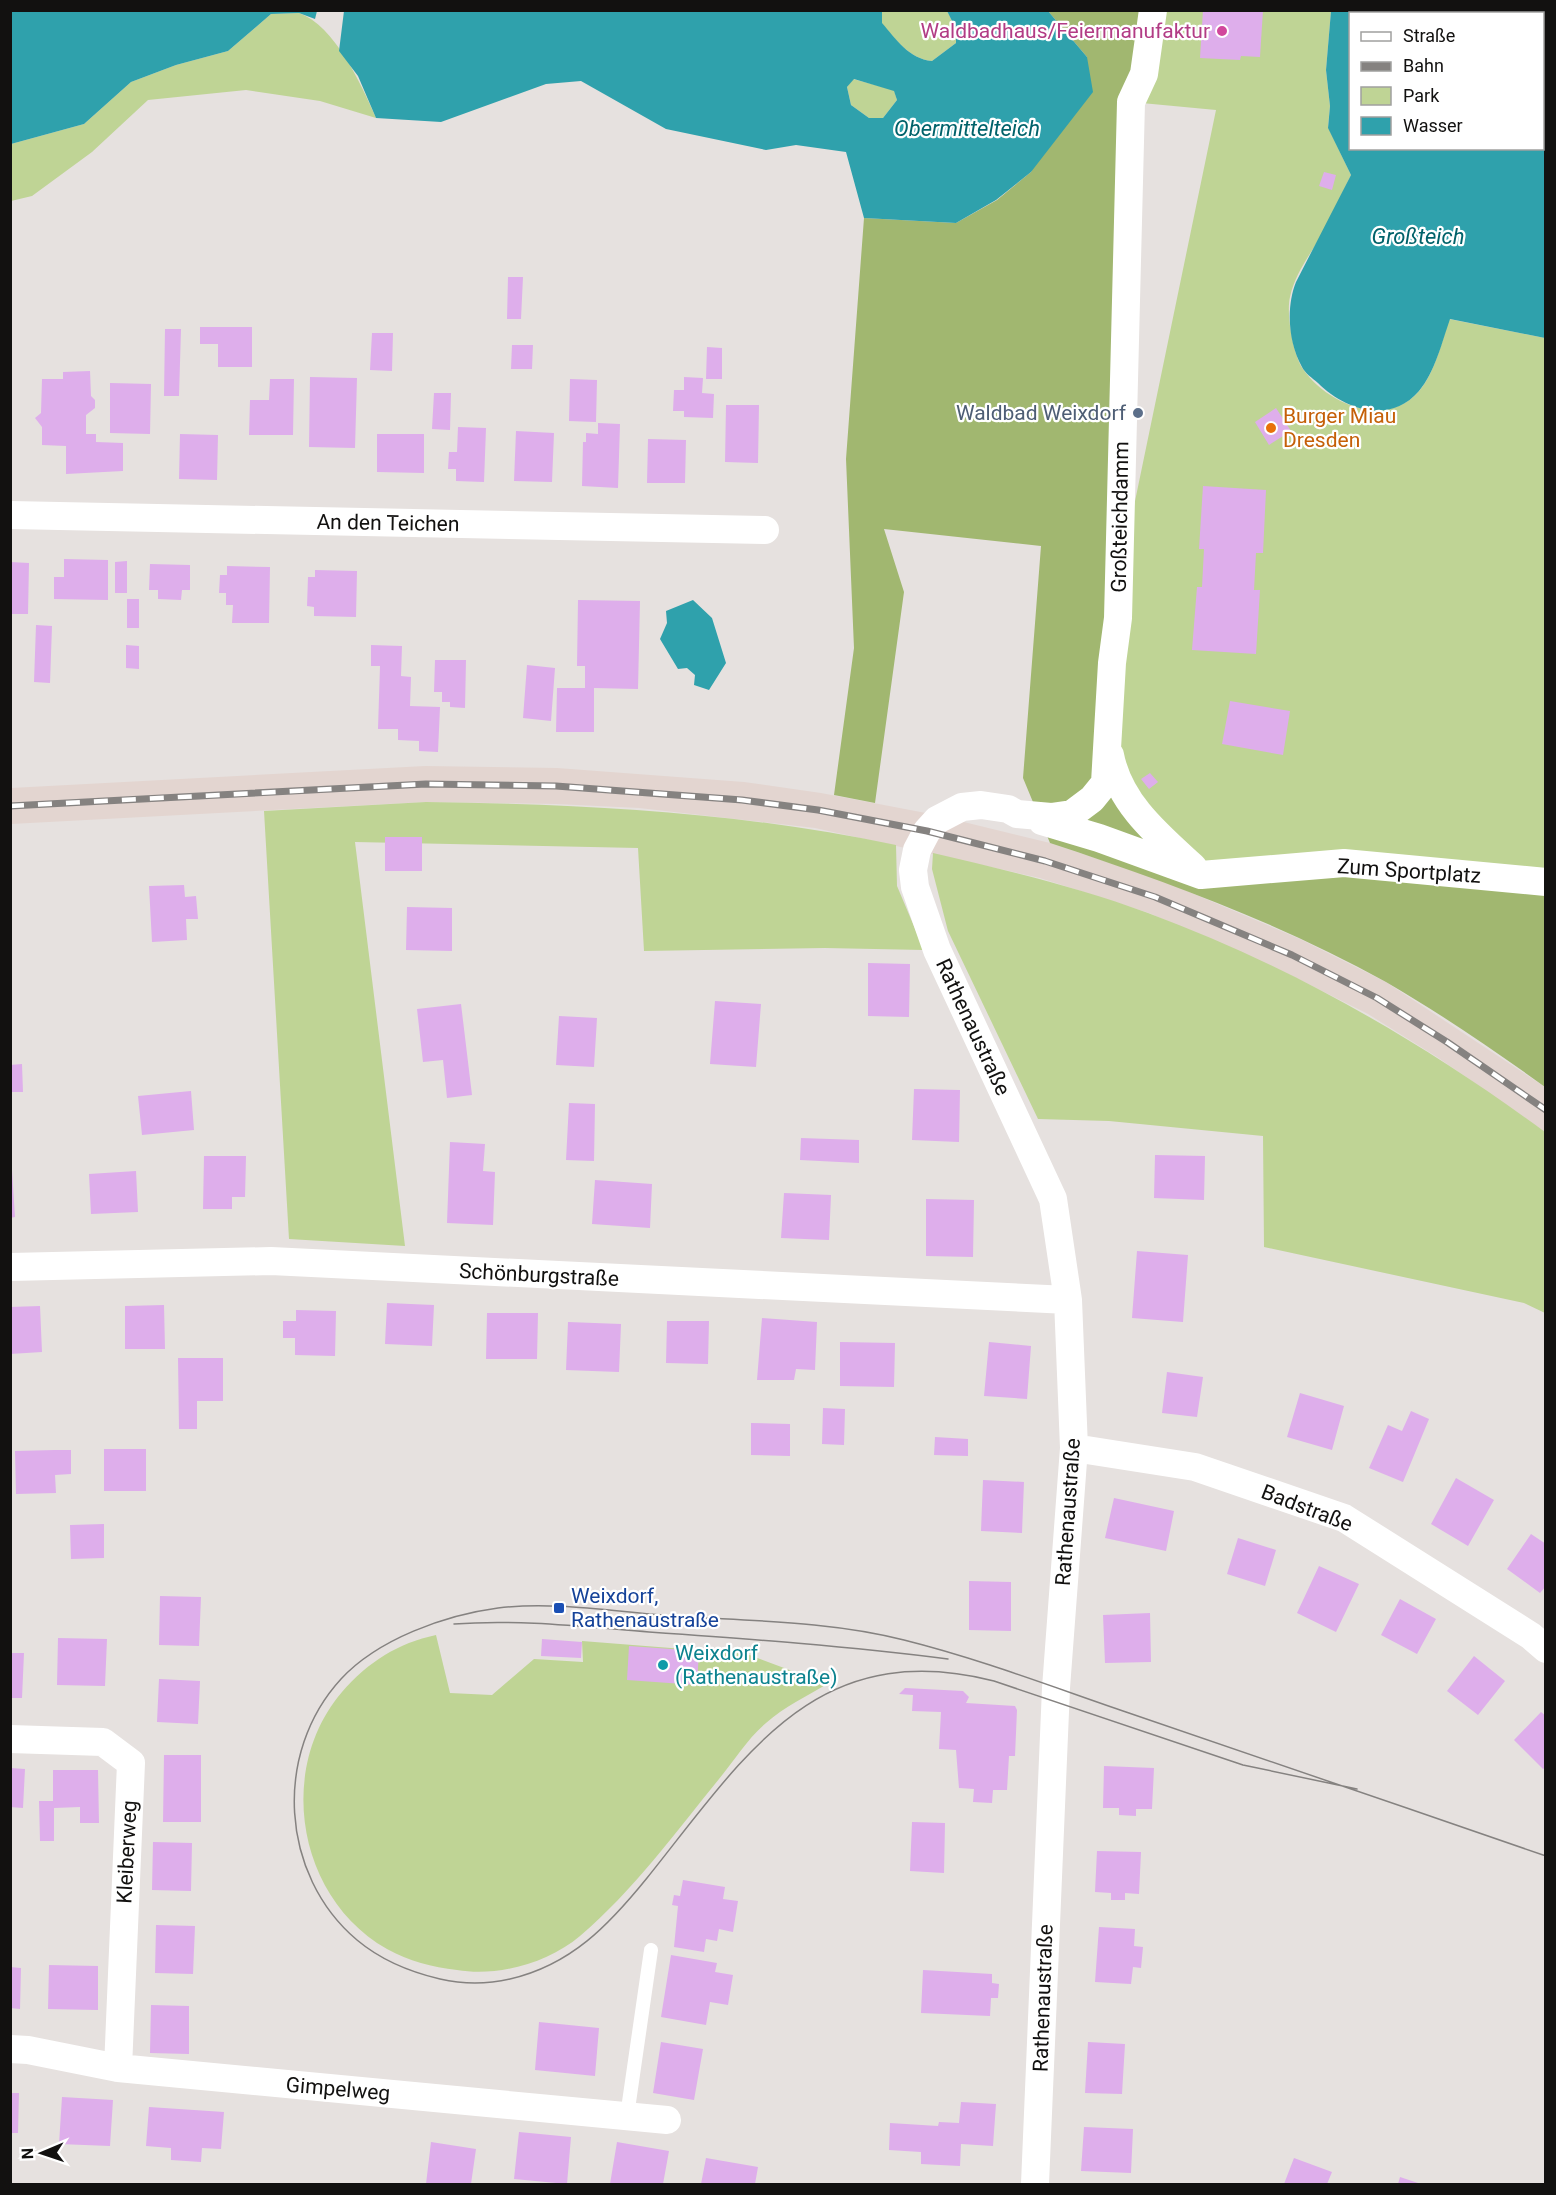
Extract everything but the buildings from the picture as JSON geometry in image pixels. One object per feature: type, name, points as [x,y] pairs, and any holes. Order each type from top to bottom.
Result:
[{"type":"street","name":"Großteichdamm","points":[[913,870],[917,850],[927,831],[950,812],[962,807],[981,805],[1008,809],[1017,814],[1051,817],[1072,814],[1092,799],[1105,783],[1112,663],[1118,618],[1131,102],[1144,74],[1154,10]]},
{"type":"street","name":"An den Teichen","points":[[10,515],[765,530]]},
{"type":"street","points":[[1108,745],[1114,775],[1129,803],[1201,875]]},
{"type":"street","name":"Zum Sportplatz","points":[[1017,814],[1099,838],[1201,875],[1344,863],[1545,882]]},
{"type":"street","name":"Rathenaustraße","points":[[913,870],[915,887],[937,950],[1053,1199],[1068,1300],[1074,1448],[1056,1688],[1035,2184]]},
{"type":"street","name":"Schönburgstraße","points":[[10,1267],[270,1262],[1068,1300]]},
{"type":"street","name":"Badstraße","points":[[1074,1448],[1196,1467],[1344,1518],[1531,1636],[1545,1649]]},
{"type":"street","name":"Kleiberweg","points":[[10,1739],[103,1742],[131,1763],[118,2068]]},
{"type":"street","name":"Gimpelweg","points":[[10,2049],[28,2050],[118,2068],[667,2120]]},
{"type":"lane","points":[[627,2116],[651,1950]]},
{"type":"shaded area","points":[[425,766],[557,768],[744,782],[821,793],[931,814],[1050,843],[1161,880],[1300,939],[1386,982],[1545,1087],[1545,1132],[1437,1057],[1368,1014],[1284,972],[1149,913],[1040,878],[815,828],[639,808],[426,802],[11,824],[11,788]]},
{"type":"green space","points":[[882,11],[947,11],[956,29],[956,43],[932,61],[916,56],[881,23]]},
{"type":"green space","points":[[1048,11],[1148,11],[1108,745],[1200,879],[1346,869],[1545,889],[1545,1087],[1427,1007],[1346,961],[1221,905],[1136,872],[1050,843],[1023,778],[1041,546],[884,529],[904,592],[875,803],[834,795],[854,648],[846,459],[864,218],[956,223],[997,200],[1031,172],[1087,57]]},
{"type":"green space","points":[[1154,11],[1331,11],[1326,70],[1330,106],[1328,127],[1351,175],[1325,229],[1299,273],[1289,304],[1291,334],[1299,363],[1314,382],[1327,393],[1358,408],[1375,410],[1391,409],[1406,402],[1420,390],[1430,374],[1449,319],[1545,338],[1545,878],[1343,860],[1201,868],[1132,802],[1117,775],[1113,746],[1128,165],[1122,564],[1216,110],[1131,102],[1144,74]]},
{"type":"green space","points":[[299,13],[324,30],[335,43],[355,73],[376,118],[320,101],[246,90],[148,100],[92,152],[32,196],[11,201],[11,144],[84,124],[131,82],[176,65],[228,51],[271,14]]},
{"type":"green space","points":[[853,79],[894,90],[897,100],[883,118],[869,118],[851,105],[847,87]]},
{"type":"green space","points":[[426,802],[604,808],[720,817],[896,845],[897,886],[924,950],[825,948],[644,951],[638,848],[355,842],[405,1246],[289,1239],[264,811]]},
{"type":"green space","points":[[933,853],[1095,895],[1148,913],[1253,957],[1304,982],[1403,1037],[1452,1067],[1545,1132],[1545,1313],[1524,1303],[1264,1247],[1263,1136],[1109,1121],[1038,1119],[948,931],[932,869]]},
{"type":"green space","points":[[436,1635],[450,1693],[492,1695],[534,1659],[583,1662],[582,1641],[747,1654],[827,1684],[780,1712],[759,1729],[636,1881],[580,1936],[553,1954],[522,1966],[473,1972],[457,1970],[404,1957],[387,1949],[357,1926],[333,1898],[316,1866],[306,1830],[304,1794],[309,1757],[321,1723],[342,1692],[373,1663],[409,1643]]},
{"type":"water","points":[[11,10],[317,11],[315,19],[299,13],[271,14],[228,51],[176,65],[131,82],[84,124],[11,144]]},
{"type":"water","name":"Obermittelteich","points":[[344,11],[882,11],[882,23],[898,42],[916,56],[932,61],[956,43],[956,29],[947,11],[1048,11],[1087,57],[1093,92],[1031,172],[996,200],[956,223],[864,218],[846,152],[796,145],[766,150],[666,129],[581,81],[546,84],[441,122],[376,118],[358,76],[339,51]],"holes":[[[854,79],[894,91],[897,100],[883,118],[869,118],[851,105],[847,87]]]},
{"type":"water","name":"Großteich","points":[[1331,11],[1545,11],[1545,338],[1450,319],[1434,366],[1419,391],[1407,402],[1381,411],[1368,410],[1341,400],[1305,371],[1297,357],[1291,336],[1290,313],[1293,292],[1351,175],[1328,128],[1330,106],[1326,70]]},
{"type":"water","points":[[693,600],[712,618],[726,663],[709,690],[694,685],[695,675],[687,668],[678,669],[660,639],[667,623],[666,611]]},
{"type":"tram line","points":[[1357,1789],[1243,1765],[994,1681],[932,1672],[878,1676],[831,1691],[790,1717],[753,1750],[717,1789],[633,1895],[587,1941],[552,1964],[532,1973],[502,1981],[475,1983],[440,1979],[407,1969],[386,1960],[357,1940],[331,1913],[312,1882],[300,1848],[295,1813],[296,1777],[304,1742],[319,1709],[341,1679],[356,1665],[393,1641],[456,1616],[498,1608],[563,1606],[818,1625],[904,1640],[1016,1674],[1284,1766],[1336,1784],[1388,1802],[1546,1856]]},
{"type":"tram line","points":[[454,1624],[503,1622],[576,1626],[798,1643],[948,1659]]},
{"type":"railway","points":[[10,806],[426,784],[556,786],[742,800],[818,810],[927,831],[1045,861],[1155,897],[1292,955],[1377,998],[1447,1042],[1546,1110]]},
{"type":"place","name":"Waldbadhaus/Feiermanufaktur","points":[[1222,31]]},
{"type":"place","name":"Waldbad Weixdorf","points":[[1138,413]]},
{"type":"place","name":"Burger Miau Dresden","points":[[1271,428]]},
{"type":"place","name":"Weixdorf, Rathenaustraße","points":[[559,1608]]},
{"type":"place","name":"Weixdorf (Rathenaustraße)","points":[[663,1665]]}]
